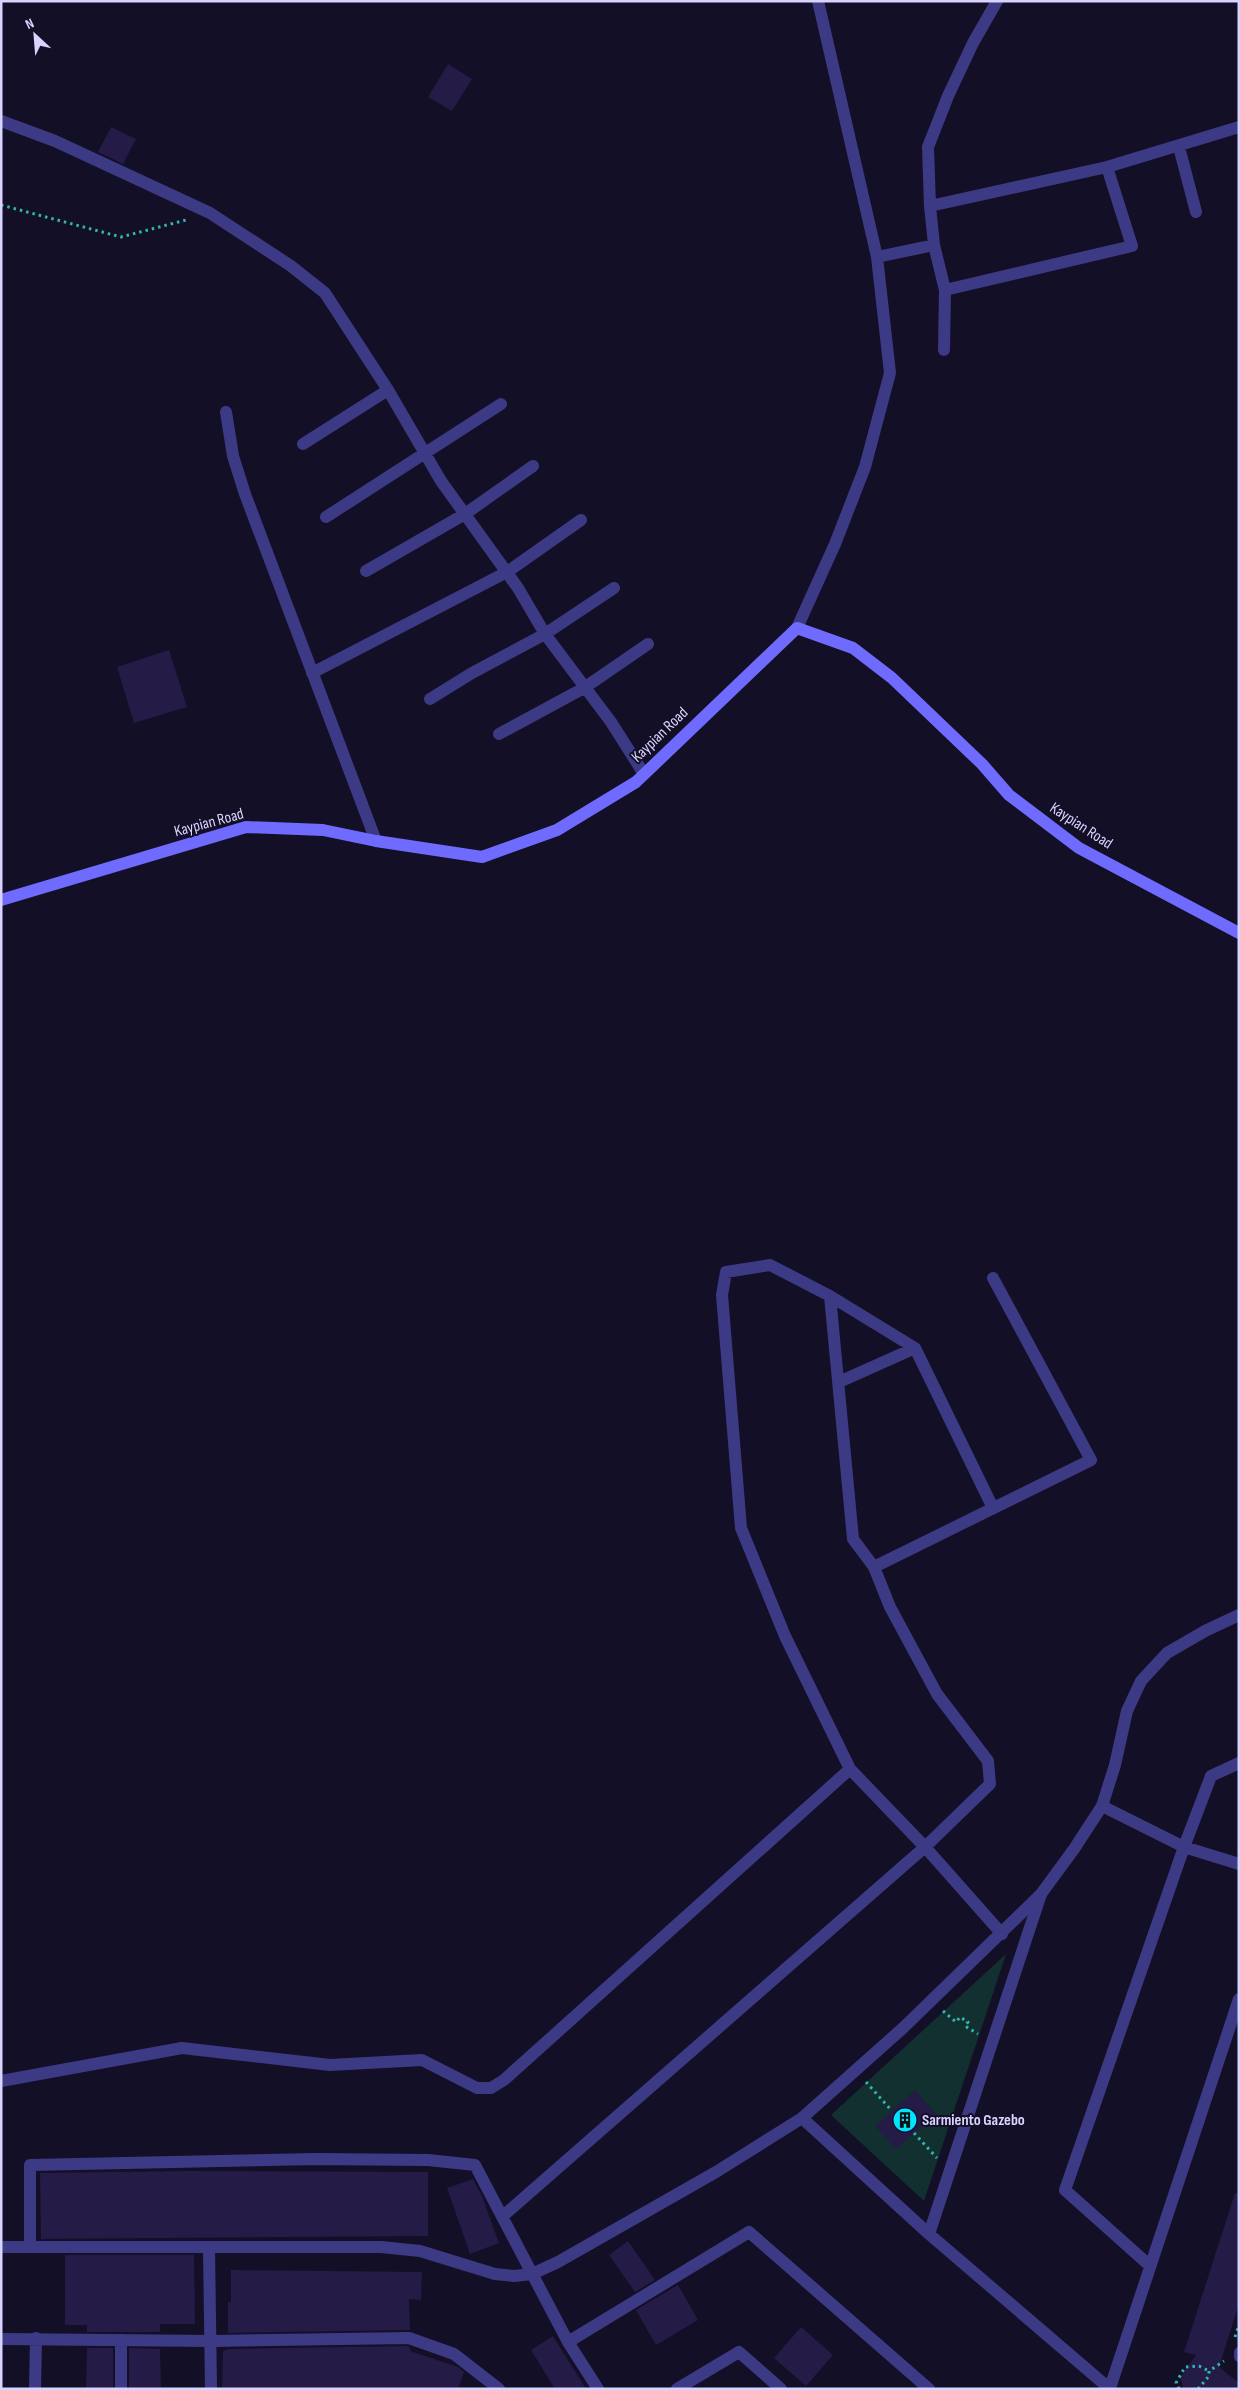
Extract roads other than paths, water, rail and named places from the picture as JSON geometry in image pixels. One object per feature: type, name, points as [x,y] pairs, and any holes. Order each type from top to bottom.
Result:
[{"type":"main road","name":"Kaypian Road","points":[[1,900],[246,827],[323,830],[376,841],[482,857],[557,830],[636,782],[797,628],[854,648],[892,678],[982,764],[1009,795],[1079,848],[1239,933]]},
{"type":"street","points":[[797,628],[835,544],[865,468],[890,373],[877,257],[818,1]]},
{"type":"street","points":[[944,350],[946,290],[934,244],[930,206],[928,147],[948,96],[973,44],[997,1]]},
{"type":"street","points":[[1,121],[55,141],[210,213],[291,266],[325,293],[388,390],[424,455],[507,572],[545,634],[611,722],[644,774]]},
{"type":"street","points":[[930,206],[1107,167],[1239,128]]},
{"type":"street","points":[[1179,147],[1196,212]]},
{"type":"street","points":[[946,290],[1132,246],[1107,167]]},
{"type":"street","points":[[877,257],[934,244]]},
{"type":"street","points":[[303,444],[388,390]]},
{"type":"street","points":[[326,517],[501,404]]},
{"type":"street","points":[[226,412],[233,456],[245,494],[376,841]]},
{"type":"street","points":[[366,571],[465,514],[533,466]]},
{"type":"street","points":[[312,673],[507,572],[581,520]]},
{"type":"street","points":[[430,699],[545,634],[614,588]]},
{"type":"street","points":[[499,734],[584,688],[648,644]]},
{"type":"street","points":[[993,1508],[915,1348],[830,1296],[770,1265],[726,1272],[722,1295],[741,1528],[785,1636],[850,1769],[925,1847],[1002,1934]]},
{"type":"street","points":[[874,1567],[1091,1460],[993,1278]]},
{"type":"street","points":[[503,2216],[925,1847],[990,1784],[988,1761],[937,1694],[890,1607],[874,1567],[853,1539],[830,1296]]},
{"type":"street","points":[[839,1382],[915,1348]]},
{"type":"street","points":[[1,2247],[381,2247],[420,2251],[495,2274],[514,2276],[532,2274],[558,2262],[716,2172],[802,2118],[1002,1934],[1040,1894],[1102,1806],[1116,1765],[1127,1710],[1141,1681],[1168,1653],[1205,1631],[1239,1615]]},
{"type":"street","points":[[1149,2266],[1065,2190],[1184,1847],[1211,1776],[1239,1762]]},
{"type":"street","points":[[1,2081],[182,2048],[330,2065],[422,2060],[477,2088],[491,2088],[504,2080],[850,1769]]},
{"type":"street","points":[[1102,1806],[1184,1847],[1239,1864]]},
{"type":"street","points":[[929,2234],[1040,1894]]},
{"type":"street","points":[[802,2118],[929,2234],[1110,2388],[1239,1999]]},
{"type":"street","points":[[30,2247],[30,2165],[316,2159],[428,2160],[475,2165],[568,2342],[598,2389]]},
{"type":"street","points":[[568,2342],[749,2232],[929,2389]]},
{"type":"street","points":[[209,2248],[212,2341],[210,2389]]},
{"type":"street","points":[[1,2338],[212,2341],[409,2338],[454,2354],[499,2389]]},
{"type":"street","points":[[35,2389],[36,2338]]},
{"type":"street","points":[[121,2340],[121,2389]]},
{"type":"street","points":[[677,2389],[739,2352],[781,2389]]},
{"type":"lane","points":[[1239,2352],[1239,2357]]},
{"type":"place","name":"Sarmiento Gazebo","points":[[905,2120]]}]
